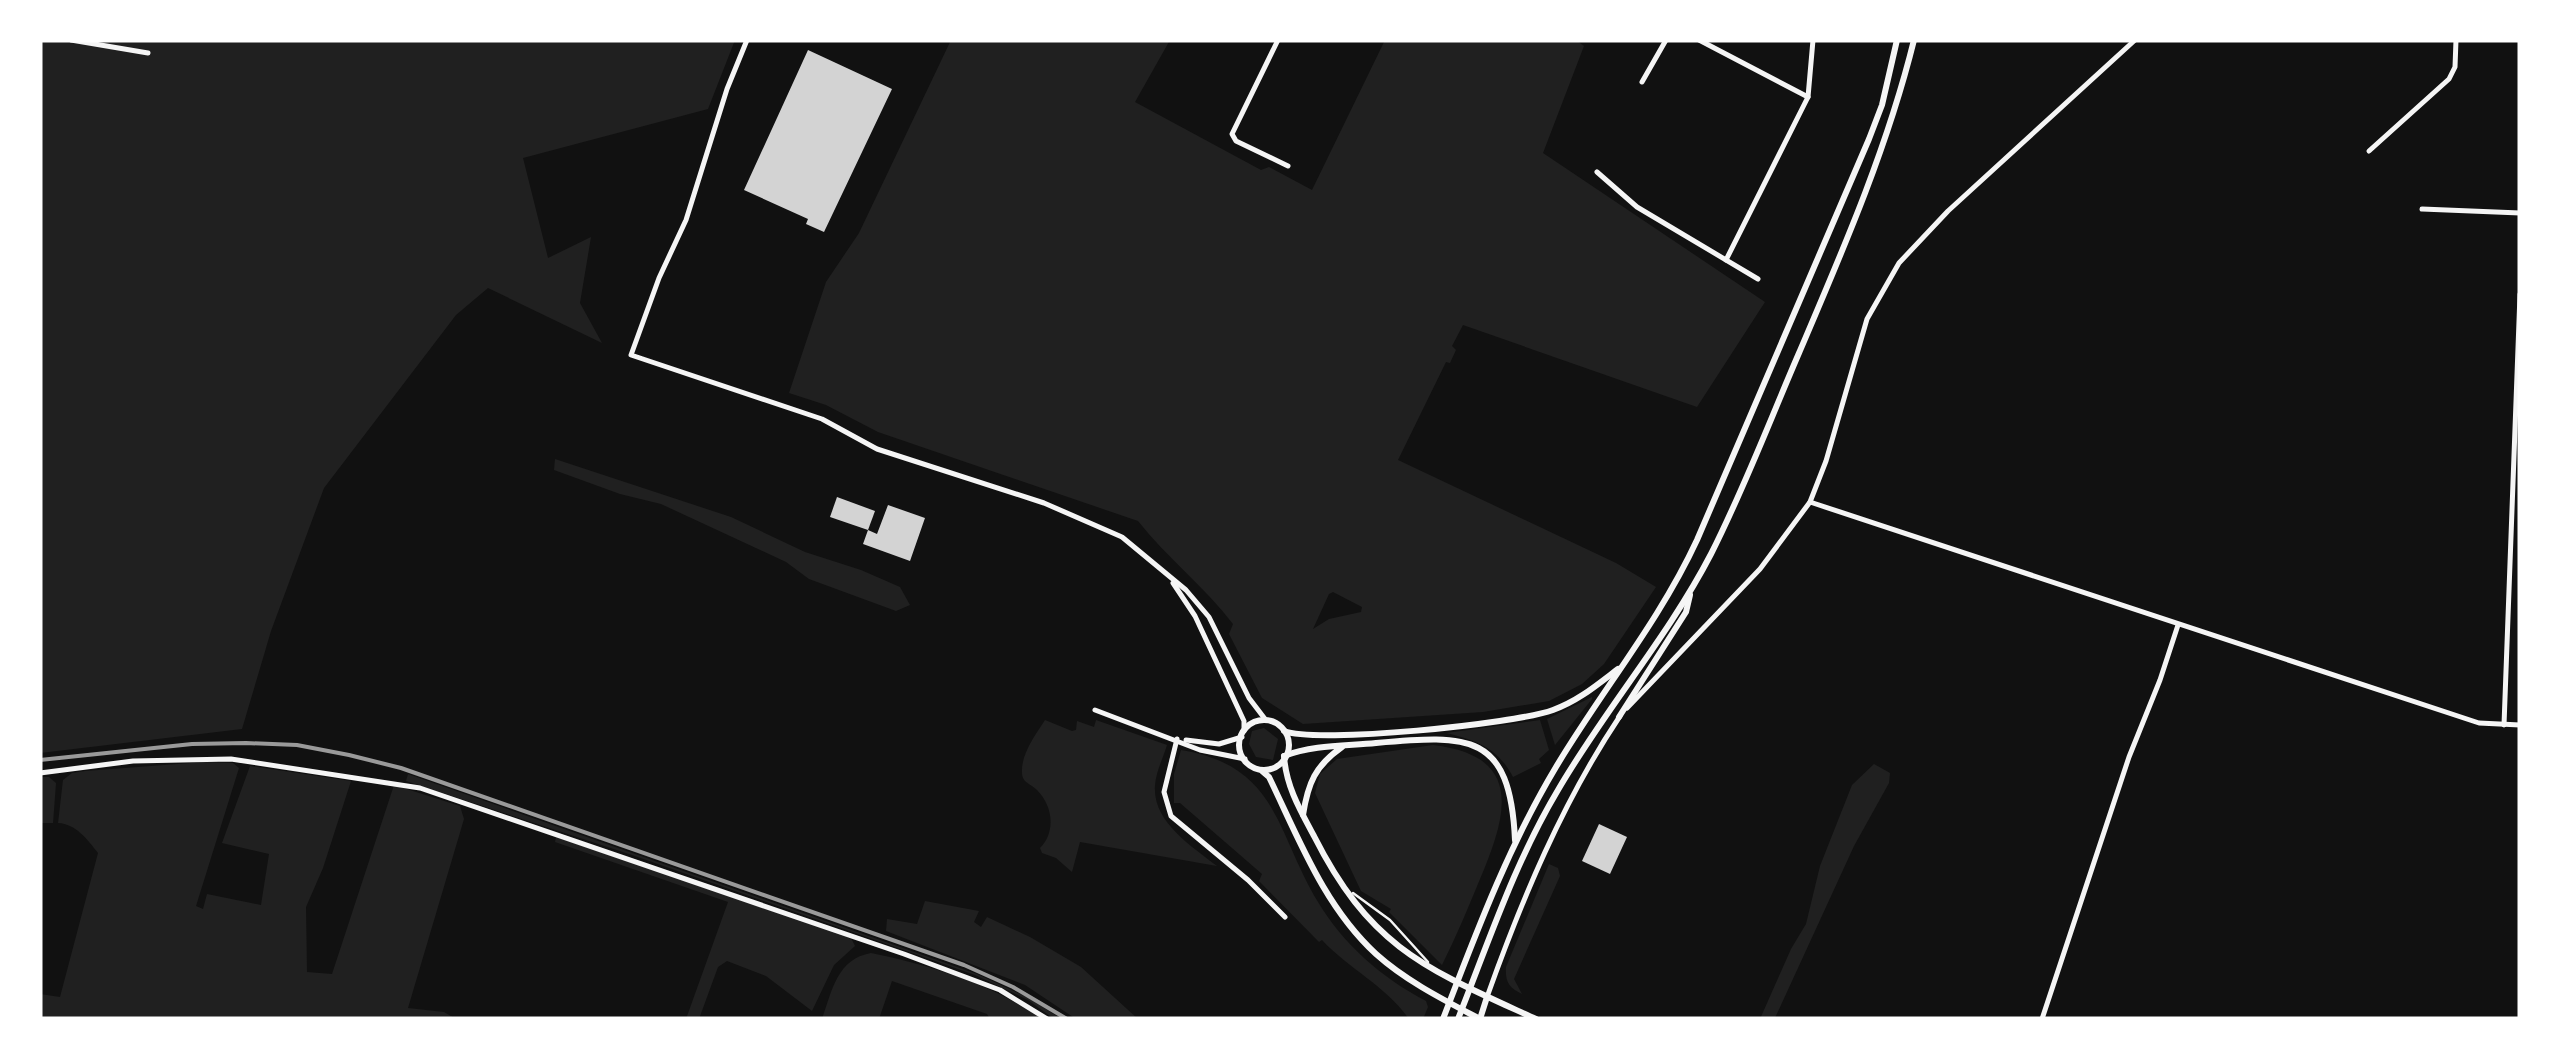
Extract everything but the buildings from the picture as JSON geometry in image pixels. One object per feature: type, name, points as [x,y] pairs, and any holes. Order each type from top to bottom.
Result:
[{"type":"main road","points":[[1443,1019],[1515,841],[1567,748],[1680,578],[1870,139],[1898,40]]},
{"type":"main road","points":[[1458,1019],[1504,896],[1540,821],[1691,589],[1737,497],[1869,186],[1896,110],[1914,40]]},
{"type":"main road","points":[[1619,716],[1686,612],[1691,589]]},
{"type":"main road","points":[[1284,731],[1307,736],[1386,732],[1526,717],[1573,701],[1626,662]]},
{"type":"main road","points":[[1262,771],[1278,764],[1289,744],[1278,724],[1264,718],[1243,734],[1240,750],[1252,767],[1268,777],[1326,892],[1356,934],[1398,972],[1480,1019],[1487,997]]},
{"type":"main road","points":[[1284,756],[1308,749],[1449,739],[1482,750],[1493,758],[1509,783],[1515,841]]},
{"type":"main road","points":[[1303,815],[1310,777],[1343,746]]},
{"type":"main road","points":[[1284,756],[1290,787],[1343,887],[1397,947],[1438,974],[1536,1019]]},
{"type":"street","points":[[71,40],[148,53]]},
{"type":"street","points":[[747,40],[686,220],[659,278],[631,355],[822,419],[877,449],[1082,517],[1122,538],[1186,590],[1209,617],[1249,698],[1264,718]]},
{"type":"street","points":[[1278,40],[1232,134],[1236,141],[1288,166]]},
{"type":"street","points":[[1642,82],[1666,40]]},
{"type":"street","points":[[1699,40],[1808,97]]},
{"type":"street","points":[[1726,260],[1808,97],[1813,40]]},
{"type":"street","points":[[1487,997],[1542,856],[1619,716],[1760,569],[1810,502],[1826,461],[1866,320],[1900,262],[1948,211],[2136,40]]},
{"type":"street","points":[[2369,151],[2449,79],[2455,66],[2456,40]]},
{"type":"street","points":[[1597,172],[1636,206],[1758,279]]},
{"type":"street","points":[[2422,209],[2520,212]]},
{"type":"street","points":[[2504,724],[2520,294]]},
{"type":"street","points":[[1810,502],[2479,723],[2520,725]]},
{"type":"street","points":[[1168,576],[1194,616],[1244,721],[1243,734],[1219,744],[1177,739]]},
{"type":"street","points":[[2042,1019],[2129,756],[2178,625]]},
{"type":"street","points":[[1095,710],[1200,750],[1245,759]]},
{"type":"street","points":[[1177,739],[1164,792],[1171,816],[1248,880],[1285,918]]},
{"type":"street","points":[[40,773],[132,761],[231,759],[410,786],[904,954],[1000,990],[1047,1019]]},
{"type":"lane","points":[[1343,887],[1390,920],[1438,974]]},
{"type":"shaded area","points":[[40,40],[735,40],[708,109],[523,158],[548,258],[591,237],[580,303],[602,343],[488,288],[456,315],[324,488],[271,631],[242,729],[40,753]]},
{"type":"shaded area","points":[[951,40],[1170,40],[1135,102],[1261,170],[1269,167],[1312,190],[1385,40],[1576,40],[1584,46],[1543,153],[1765,302],[1697,407],[1463,325],[1452,346],[1456,350],[1450,363],[1446,362],[1398,460],[1616,563],[1656,587],[1604,664],[1582,684],[1549,701],[1483,712],[1303,724],[1262,698],[1229,634],[1233,624],[1138,521],[878,432],[826,405],[789,393],[826,282],[859,233]],"holes":[[[1333,592],[1362,607],[1361,612],[1329,619],[1313,629]]]},
{"type":"shaded area","points":[[555,459],[731,517],[805,552],[861,570],[900,587],[910,605],[896,611],[809,579],[786,562],[661,504],[554,470]]},
{"type":"shaded area","points":[[1592,699],[1555,745],[1547,719]]},
{"type":"shaded area","points":[[1045,720],[1072,731],[1076,730],[1077,721],[1094,727],[1096,720],[1167,745],[1155,785],[1160,810],[1176,832],[1217,866],[1080,842],[1072,872],[1056,858],[1042,853],[1040,848],[1049,834],[1049,811],[1042,796],[1022,776],[1022,765]]},
{"type":"shaded area","points":[[1540,720],[1549,750],[1539,759],[1541,763],[1513,777],[1485,747],[1446,733]]},
{"type":"shaded area","points":[[1264,728],[1278,739],[1273,760],[1256,757],[1249,744],[1252,731]]},
{"type":"shaded area","points":[[1433,745],[1463,751],[1483,762],[1496,776],[1501,793],[1497,833],[1442,965],[1389,912],[1391,909],[1361,891],[1315,793],[1320,774],[1337,759]]},
{"type":"shaded area","points":[[1181,750],[1213,758],[1237,770],[1256,786],[1270,805],[1328,917],[1365,959],[1426,1001],[1423,1019],[1409,1019],[1378,987],[1322,940],[1319,942],[1259,881],[1262,874],[1180,803],[1174,803],[1174,774]]},
{"type":"shaded area","points":[[233,763],[239,768],[196,906],[203,909],[207,894],[261,905],[269,854],[222,843],[250,766],[351,781],[306,907],[307,972],[332,974],[394,785],[460,806],[464,819],[408,1008],[444,1012],[456,1019],[40,1019],[40,994],[60,997],[98,853],[76,829],[58,823],[63,780],[72,773],[85,771]]},
{"type":"shaded area","points":[[1874,764],[1890,773],[1889,783],[1854,846],[1775,1018],[1760,1019],[1806,924],[1820,866],[1852,785]]},
{"type":"shaded area","points":[[408,774],[977,974],[1029,998],[1061,1019],[1054,1019],[1028,1000],[975,975],[406,781]]},
{"type":"shaded area","points":[[40,777],[49,777],[56,783],[53,823],[40,823]]},
{"type":"shaded area","points":[[556,837],[842,934],[855,946],[834,965],[812,1011],[766,976],[727,961],[718,967],[699,1019],[686,1019],[728,902],[555,842]]},
{"type":"shaded area","points":[[1549,864],[1558,868],[1560,876],[1514,979],[1522,994],[1509,984],[1506,967]]},
{"type":"shaded area","points":[[925,901],[979,911],[974,922],[981,927],[987,917],[1030,937],[1081,967],[1138,1019],[1076,1019],[1025,985],[886,931],[887,919],[917,924]]},
{"type":"shaded area","points":[[871,953],[960,977],[1042,1019],[990,1019],[987,1014],[892,981],[879,1019],[822,1019],[843,969]]},
{"type":"railway","points":[[40,760],[192,744],[246,743],[297,745],[401,768],[964,965],[1013,987],[1067,1019]]}]
